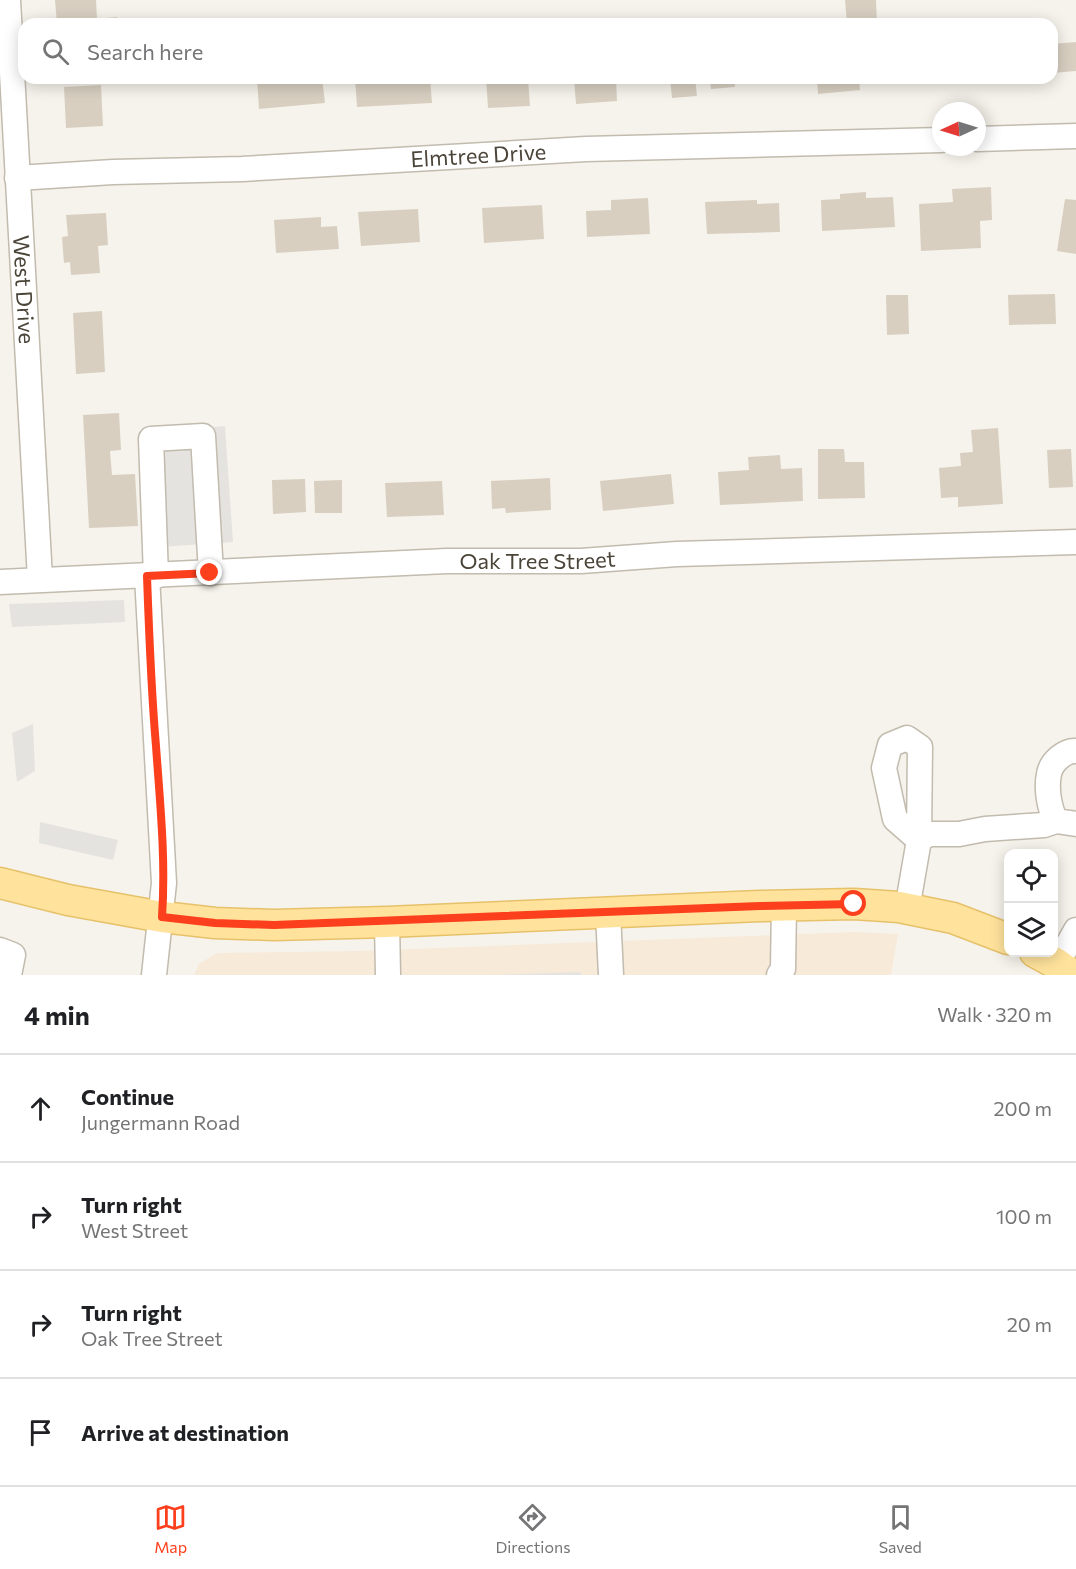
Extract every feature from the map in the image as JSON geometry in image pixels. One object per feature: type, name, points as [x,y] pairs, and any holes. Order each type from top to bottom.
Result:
[{"type":"main road","points":[[0,882],[68,900],[162,917],[215,923],[274,925],[387,922],[854,904],[907,909],[953,918],[1004,937]]},
{"type":"street","name":"West Drive","points":[[8,0],[40,579]]},
{"type":"street","points":[[986,139],[1076,136]]},
{"type":"street","name":"Elmtree Drive","points":[[17,177],[113,172],[242,170],[586,149],[932,140]]},
{"type":"street","points":[[154,975],[164,883],[163,831],[155,744],[151,439],[203,436],[210,573]]},
{"type":"street","name":"Oak Tree Street","points":[[0,582],[447,561],[581,561],[677,554],[1076,542]]},
{"type":"street","points":[[1066,822],[1050,810],[1048,772],[1061,755],[1076,750]]},
{"type":"street","points":[[907,909],[919,840],[929,834],[959,834],[985,829],[1066,822]]},
{"type":"street","points":[[783,973],[784,905]]},
{"type":"street","points":[[608,913],[611,975]]},
{"type":"street","points":[[387,922],[388,975]]},
{"type":"street","points":[[1054,964],[1076,930]]},
{"type":"street","points":[[0,950],[13,956],[9,975]]},
{"type":"shaded area","points":[[225,426],[233,542],[147,548],[138,433]]},
{"type":"shaded area","points":[[124,600],[125,622],[12,627],[9,604]]},
{"type":"shaded area","points":[[33,724],[35,771],[17,782],[12,733]]},
{"type":"shaded area","points":[[40,822],[118,840],[113,860],[39,843]]},
{"type":"shaded area","points":[[855,932],[898,934],[891,975],[194,975],[199,964],[221,953],[361,951]]},
{"type":"shaded area","points":[[581,972],[581,975],[492,975]]},
{"type":"building","points":[[55,0],[96,0],[97,18],[56,18]]},
{"type":"building","points":[[845,0],[876,0],[877,18],[846,18]]},
{"type":"building","points":[[1076,42],[1076,71],[1058,72],[1058,44]]},
{"type":"building","points":[[257,84],[323,84],[325,103],[259,109]]},
{"type":"building","points":[[355,84],[430,84],[432,103],[357,107]]},
{"type":"building","points":[[486,84],[528,84],[530,106],[488,108]]},
{"type":"building","points":[[574,84],[616,84],[617,101],[576,104]]},
{"type":"building","points":[[671,84],[696,84],[697,96],[672,98]]},
{"type":"building","points":[[711,84],[735,84],[735,87],[711,89]]},
{"type":"building","points":[[817,84],[860,84],[860,90],[818,94]]},
{"type":"building","points":[[101,85],[103,126],[66,128],[64,87]]},
{"type":"building","points":[[991,187],[992,220],[980,221],[981,248],[921,251],[919,204],[953,202],[952,189]]},
{"type":"building","points":[[866,192],[866,198],[893,197],[895,227],[822,231],[821,200],[840,199],[840,194]]},
{"type":"building","points":[[648,198],[650,234],[587,237],[586,211],[611,210],[611,200]]},
{"type":"building","points":[[1065,199],[1076,200],[1076,254],[1057,251]]},
{"type":"building","points":[[757,200],[757,204],[779,203],[780,232],[707,234],[705,202]]},
{"type":"building","points":[[542,205],[544,239],[484,243],[482,208]]},
{"type":"building","points":[[418,209],[420,242],[361,246],[358,212]]},
{"type":"building","points":[[106,213],[108,245],[98,246],[100,273],[71,275],[70,262],[64,263],[62,237],[68,236],[66,215]]},
{"type":"building","points":[[321,217],[321,227],[337,226],[339,249],[276,253],[274,220]]},
{"type":"building","points":[[1055,294],[1056,324],[1009,325],[1008,295]]},
{"type":"building","points":[[886,295],[908,295],[909,334],[887,335]]},
{"type":"building","points":[[102,311],[105,372],[76,374],[73,313]]},
{"type":"building","points":[[119,413],[121,450],[110,451],[112,475],[135,474],[138,526],[89,528],[83,415]]},
{"type":"building","points":[[998,428],[1003,504],[958,507],[958,497],[941,498],[939,468],[961,466],[960,453],[973,452],[971,430]]},
{"type":"building","points":[[818,449],[844,449],[845,462],[864,462],[865,498],[818,499]]},
{"type":"building","points":[[1071,449],[1073,487],[1049,488],[1047,450]]},
{"type":"building","points":[[780,455],[781,469],[802,468],[803,501],[720,505],[718,472],[749,470],[748,457]]},
{"type":"building","points":[[671,474],[674,504],[603,511],[600,481]]},
{"type":"building","points":[[550,478],[551,510],[506,513],[505,508],[492,509],[491,481]]},
{"type":"building","points":[[305,479],[306,512],[273,514],[272,480]]},
{"type":"building","points":[[342,480],[342,513],[315,513],[314,481]]},
{"type":"building","points":[[442,481],[444,515],[387,517],[385,483]]},
{"type":"route","points":[[210,573],[147,576],[155,744],[163,831],[162,917],[215,923],[274,925],[854,904]]}]
